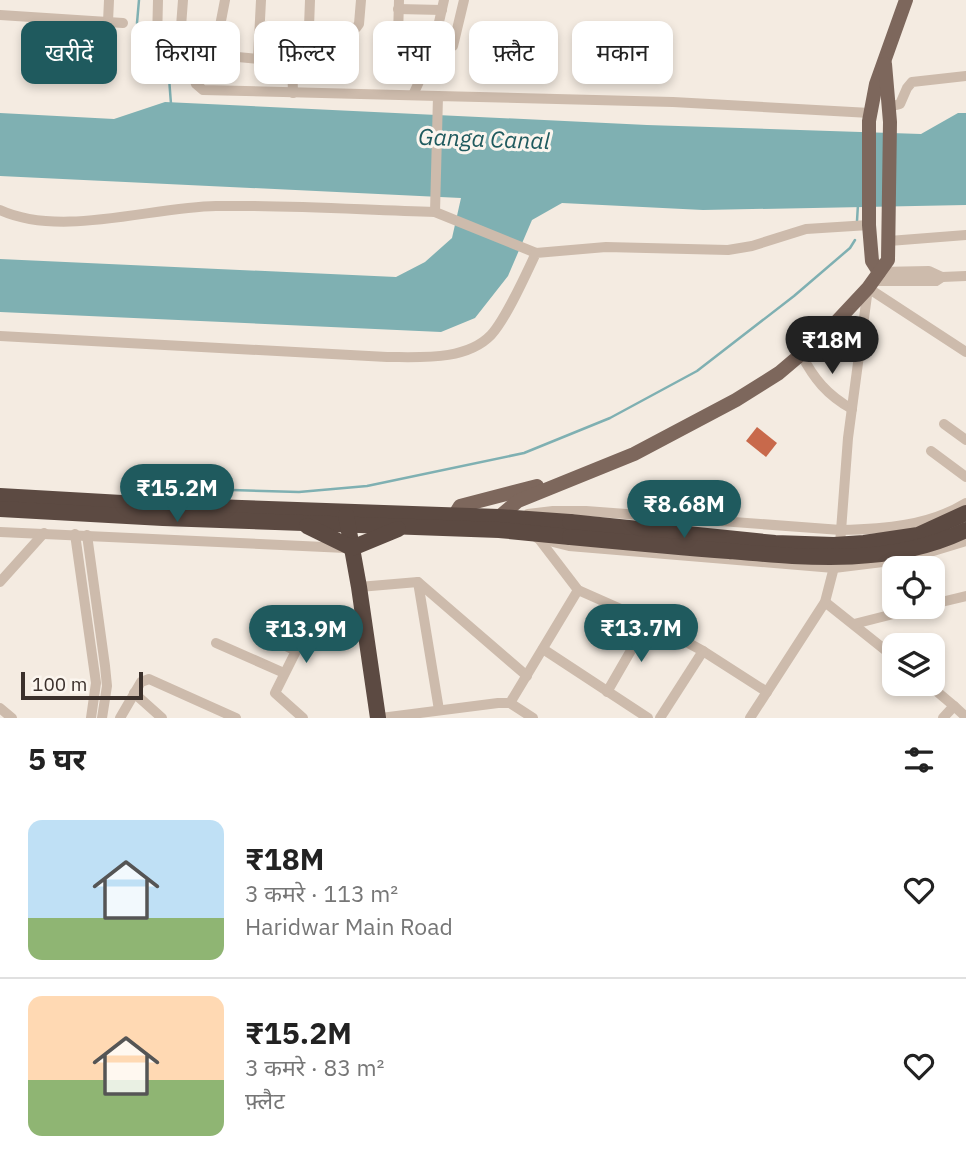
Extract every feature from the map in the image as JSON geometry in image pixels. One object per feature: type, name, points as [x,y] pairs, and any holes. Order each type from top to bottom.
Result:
[{"type":"highway","points":[[0,496],[346,518],[504,521],[775,555],[827,558],[875,556],[965,540]]},
{"type":"highway","points":[[0,509],[298,522],[346,518],[406,526],[454,522]]},
{"type":"highway","points":[[504,521],[533,536],[570,529],[775,544],[834,545],[918,535],[966,513]]},
{"type":"highway","points":[[346,518],[380,718]]},
{"type":"highway","points":[[298,522],[352,548],[406,526]]},
{"type":"main road","points":[[873,280],[869,222],[869,117],[876,84],[906,0]]},
{"type":"main road","points":[[504,521],[518,501],[634,454],[736,400],[779,373],[825,334],[873,280],[888,260],[889,115],[885,64]]},
{"type":"main road","points":[[454,522],[460,506],[569,479]]},
{"type":"street","points":[[108,21],[109,0]]},
{"type":"street","points":[[158,21],[159,0]]},
{"type":"street","points":[[181,21],[183,0]]},
{"type":"street","points":[[221,21],[225,0]]},
{"type":"street","points":[[260,21],[261,0]]},
{"type":"street","points":[[309,21],[310,0]]},
{"type":"street","points":[[359,24],[361,0]]},
{"type":"street","points":[[455,38],[464,0]]},
{"type":"street","points":[[399,4],[443,5],[432,53],[413,95]]},
{"type":"street","points":[[0,15],[93,21]]},
{"type":"street","points":[[117,23],[123,23]]},
{"type":"street","points":[[889,115],[900,104],[912,82],[966,76]]},
{"type":"street","points":[[195,84],[203,90],[673,102],[869,117]]},
{"type":"street","points":[[293,84],[293,93]]},
{"type":"street","points":[[435,212],[438,96]]},
{"type":"street","points":[[0,210],[12,216],[44,222],[215,206],[435,212],[531,252],[606,247],[727,250],[752,246],[806,229],[869,222]]},
{"type":"street","points":[[889,241],[966,235]]},
{"type":"street","points":[[0,336],[387,357],[449,355],[477,345],[491,335],[531,252]]},
{"type":"street","points":[[873,280],[936,281],[942,277],[966,276]]},
{"type":"street","points":[[873,280],[966,352]]},
{"type":"street","points":[[750,718],[825,602],[841,530],[852,409],[873,280]]},
{"type":"street","points":[[800,355],[820,386],[852,409]]},
{"type":"street","points":[[944,424],[966,440]]},
{"type":"street","points":[[931,451],[966,477]]},
{"type":"street","points":[[504,521],[553,511],[586,511],[841,530],[876,530],[919,522],[966,503]]},
{"type":"street","points":[[0,532],[352,548]]},
{"type":"street","points":[[0,582],[44,533]]},
{"type":"street","points":[[75,534],[96,683],[91,718]]},
{"type":"street","points":[[87,535],[107,686],[102,718]]},
{"type":"street","points":[[533,536],[569,546],[834,568],[908,559],[965,540]]},
{"type":"street","points":[[533,536],[578,590],[648,621],[703,651],[767,692]]},
{"type":"street","points":[[418,582],[439,710]]},
{"type":"street","points":[[359,587],[418,582],[527,676]]},
{"type":"street","points":[[510,703],[578,590]]},
{"type":"street","points":[[945,601],[966,596]]},
{"type":"street","points":[[825,602],[882,646]]},
{"type":"street","points":[[854,624],[882,617]]},
{"type":"street","points":[[607,692],[648,621]]},
{"type":"street","points":[[278,642],[296,651],[275,693],[303,718]]},
{"type":"street","points":[[216,643],[284,673]]},
{"type":"street","points":[[543,649],[648,718]]},
{"type":"street","points":[[660,718],[703,651]]},
{"type":"street","points":[[120,718],[141,682],[154,680],[236,718]]},
{"type":"street","points":[[134,693],[162,718]]},
{"type":"street","points":[[942,696],[966,717]]},
{"type":"street","points":[[380,718],[425,715],[482,703],[510,703],[533,718]]},
{"type":"street","points":[[943,718],[954,706]]},
{"type":"street","points":[[0,708],[12,718]]},
{"type":"water","name":"Ganga Canal","points":[[165,102],[647,125],[921,134],[958,113],[966,113],[966,205],[703,210],[562,203],[532,220],[508,276],[475,318],[441,332],[0,312],[0,259],[396,277],[425,262],[452,238],[461,198],[0,176],[0,113],[114,119]]},
{"type":"building","points":[[757,427],[777,443],[766,457],[746,441]]},
{"type":"waterway","points":[[139,0],[137,23],[143,40],[163,57],[169,78],[171,104]]},
{"type":"waterway","points":[[857,221],[858,204]]},
{"type":"waterway","points":[[232,490],[299,492],[367,486],[524,453],[610,418],[697,371],[794,296],[850,248],[855,240]]}]
